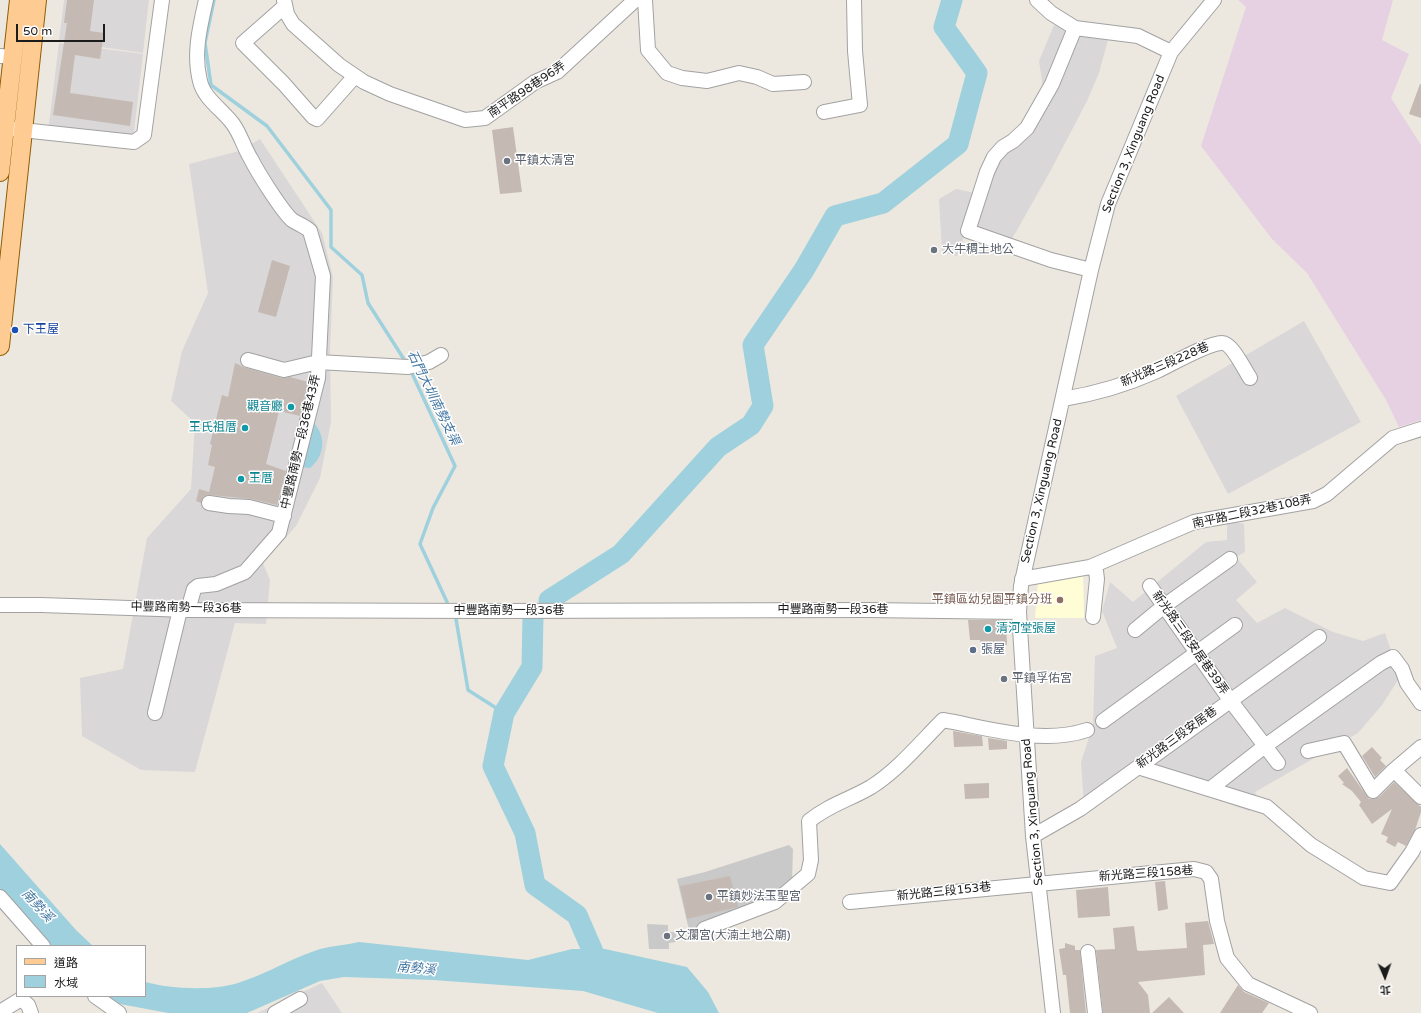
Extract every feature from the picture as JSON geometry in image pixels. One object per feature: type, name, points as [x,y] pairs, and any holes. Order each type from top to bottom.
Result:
[{"type":"main road","points":[[0,172],[5,129],[6,57],[19,0]]},
{"type":"main road","points":[[0,346],[37,0]]},
{"type":"street","points":[[5,129],[134,142],[144,135],[162,0]]},
{"type":"street","name":"中豐路南勢一段36巷43弄","points":[[184,610],[194,589],[198,586],[216,584],[245,572],[279,534],[318,378],[323,276],[321,264],[310,231],[292,219],[284,210],[250,159],[243,140],[232,123],[204,92],[200,83],[197,64],[200,31],[206,0]]},
{"type":"street","name":"南平路98巷96弄","points":[[284,3],[293,24],[339,65],[364,82],[390,94],[465,120],[486,118],[535,82],[557,72],[635,0]]},
{"type":"street","points":[[646,0],[648,50],[667,72],[682,78],[707,81],[739,73],[756,77],[774,84],[804,82]]},
{"type":"street","points":[[824,112],[860,105],[855,51],[854,0]]},
{"type":"street","points":[[1037,0],[1051,13],[1075,28],[1138,36],[1171,52]]},
{"type":"street","name":"Section 3, Xinguang Road","points":[[1053,1013],[1033,836],[1019,612],[1022,579],[1091,270],[1108,204],[1171,52],[1214,0]]},
{"type":"street","points":[[284,3],[243,43],[284,84],[313,117],[317,119],[355,76]]},
{"type":"street","points":[[1075,28],[1052,84],[1027,128],[1013,141],[1003,147],[994,157],[987,172],[968,231],[1051,260],[1091,270]]},
{"type":"street","name":"新光路三段228巷","points":[[1063,399],[1127,382],[1156,371],[1209,346],[1223,343],[1230,346],[1250,378]]},
{"type":"street","points":[[248,360],[284,370],[318,362],[414,366],[441,355]]},
{"type":"street","name":"南平路二段32巷108弄","points":[[1022,579],[1090,567],[1194,522],[1313,501],[1327,494],[1394,438],[1421,429]]},
{"type":"street","points":[[209,503],[229,506],[249,506],[284,516]]},
{"type":"street","points":[[1134,630],[1164,606],[1230,559]]},
{"type":"street","points":[[1090,567],[1096,571],[1097,579],[1093,617]]},
{"type":"street","name":"新光路三段安居巷39弄","points":[[1150,586],[1230,700],[1278,763]]},
{"type":"street","name":"中豐路南勢一段36巷","points":[[0,605],[184,610],[867,610],[1019,612]]},
{"type":"street","points":[[155,713],[184,610]]},
{"type":"street","points":[[1103,721],[1235,625]]},
{"type":"street","name":"新光路三段安居巷","points":[[1033,836],[1080,809],[1319,637]]},
{"type":"street","points":[[1210,789],[1265,746],[1381,663],[1393,657],[1402,669],[1407,683],[1421,702]]},
{"type":"street","points":[[704,929],[775,902],[808,874],[811,860],[809,821],[824,809],[870,787],[888,775],[943,720],[1027,736],[1074,735],[1087,730]]},
{"type":"street","points":[[1308,751],[1344,743],[1373,791],[1421,746]]},
{"type":"street","points":[[1138,767],[1267,807],[1311,845],[1364,878],[1390,883],[1412,852],[1421,834]]},
{"type":"street","points":[[1394,770],[1421,797]]},
{"type":"street","name":"新光路三段158巷","points":[[1038,883],[1194,869],[1206,872],[1211,879],[1216,921],[1227,958],[1248,984],[1310,1013]]},
{"type":"street","name":"新光路三段153巷","points":[[850,902],[1038,883]]},
{"type":"street","points":[[0,897],[42,945]]},
{"type":"street","points":[[1088,952],[1095,1013]]},
{"type":"street","points":[[96,997],[119,1013]]},
{"type":"street","points":[[0,1012],[21,999],[28,1005],[31,1013]]},
{"type":"street","points":[[276,1013],[300,999]]},
{"type":"shaded area","points":[[64,0],[149,0],[143,53],[59,41]]},
{"type":"shaded area","points":[[1238,0],[1393,0],[1382,40],[1409,54],[1391,98],[1421,145],[1421,420],[1399,427],[1386,400],[1307,273],[1272,239],[1201,146],[1246,7]]},
{"type":"shaded area","points":[[1054,25],[1082,36],[1108,40],[1099,73],[1087,101],[1051,170],[1008,246],[965,234],[957,256],[942,252],[939,199],[956,189],[984,195],[996,164],[1045,100],[1039,61]]},
{"type":"shaded area","points":[[59,43],[143,54],[132,149],[47,140]]},
{"type":"shaded area","points":[[260,139],[322,233],[333,277],[330,351],[331,422],[320,478],[296,526],[263,563],[270,580],[266,624],[235,623],[195,772],[141,770],[82,736],[80,678],[123,669],[147,538],[191,489],[195,423],[171,401],[182,351],[208,293],[189,164],[239,151]]},
{"type":"shaded area","points":[[1304,321],[1361,422],[1228,494],[1176,396]]},
{"type":"shaded area","points":[[1227,520],[1244,524],[1245,552],[1236,557],[1257,582],[1236,600],[1257,623],[1285,608],[1333,632],[1363,641],[1385,633],[1400,677],[1382,705],[1358,733],[1255,792],[1262,805],[1249,811],[1137,771],[1084,807],[1081,762],[1093,725],[1095,656],[1117,648],[1102,611],[1110,582],[1133,602],[1206,542],[1227,540]]},
{"type":"shaded area","name":"平鎮區幼兒園平鎮分班","points":[[1083,568],[1084,618],[1035,618],[1038,582]]},
{"type":"shaded area","points":[[789,845],[793,849],[792,882],[775,899],[699,929],[689,930],[677,879],[705,872]]},
{"type":"shaded area","points":[[647,924],[668,925],[668,932],[676,932],[676,942],[669,943],[669,949],[649,949]]},
{"type":"shaded area","points":[[322,983],[342,1013],[257,1013]]},
{"type":"water","points":[[312,421],[317,426],[322,438],[321,451],[319,457],[310,468],[300,467]]},
{"type":"water","name":"南勢溪","points":[[0,844],[76,930],[92,945],[49,945],[0,891]]},
{"type":"water","name":"南勢溪","points":[[359,942],[528,960],[572,949],[605,949],[687,967],[708,992],[719,1013],[658,1013],[583,991],[433,980],[344,977],[320,981],[247,1013],[168,1013],[120,1004],[109,997],[146,997],[146,982],[179,988],[228,986],[269,971],[320,949]]},
{"type":"building","points":[[67,0],[94,0],[90,31],[104,33],[100,59],[75,55],[70,93],[133,102],[130,126],[53,115],[67,23],[64,23]]},
{"type":"building","points":[[1421,84],[1421,118],[1409,114]]},
{"type":"building","name":"平鎮太清宮","points":[[513,127],[522,192],[500,194],[492,130]]},
{"type":"building","points":[[272,260],[290,266],[276,317],[258,312]]},
{"type":"building","points":[[235,363],[246,368],[282,378],[290,377],[308,382],[300,416],[279,411],[266,464],[286,471],[277,505],[251,499],[210,495],[203,497],[201,503],[196,501],[199,489],[209,492],[215,467],[208,465],[212,445],[210,444],[222,395],[228,397]]},
{"type":"building","name":"清河堂張屋","points":[[968,620],[1006,620],[1007,645],[981,646],[980,640],[970,640]]},
{"type":"building","points":[[953,731],[982,736],[983,746],[954,747]]},
{"type":"building","points":[[988,738],[1007,741],[1007,749],[989,750]]},
{"type":"building","points":[[1372,747],[1382,758],[1380,760],[1386,766],[1375,777],[1362,756]]},
{"type":"building","points":[[1347,768],[1369,799],[1379,797],[1394,782],[1421,807],[1421,812],[1415,830],[1406,846],[1398,842],[1395,847],[1386,842],[1388,837],[1381,834],[1392,809],[1372,824],[1359,805],[1361,802],[1352,791],[1342,784],[1344,783],[1338,776]]},
{"type":"building","points":[[989,783],[989,798],[965,799],[964,784]]},
{"type":"building","name":"平鎮妙法玉聖宮","points":[[730,876],[738,907],[687,919],[680,886]]},
{"type":"building","points":[[1165,881],[1168,909],[1158,911],[1155,882]]},
{"type":"building","points":[[1108,887],[1110,916],[1078,918],[1076,890]]},
{"type":"building","points":[[1208,921],[1214,944],[1203,945],[1205,975],[1138,982],[1148,995],[1150,1013],[1103,1013],[1096,950],[1115,949],[1113,928],[1134,926],[1137,950],[1139,951],[1187,948],[1185,923]]},
{"type":"building","points":[[1065,943],[1075,946],[1075,950],[1080,950],[1086,1013],[1070,1013],[1066,975],[1063,975],[1059,949],[1065,948]]},
{"type":"building","points":[[1238,985],[1244,992],[1269,1003],[1262,1013],[1220,1013]]},
{"type":"building","points":[[1169,997],[1184,1013],[1152,1013]]},
{"type":"waterway","name":"石門大圳南勢支渠","points":[[214,0],[205,43],[211,85],[267,126],[331,210],[331,247],[362,275],[368,303],[407,364]]},
{"type":"waterway","points":[[549,600],[621,554],[718,447],[751,425],[763,406],[753,345],[804,270],[835,216],[883,203],[958,144],[977,73],[944,27],[952,0]]},
{"type":"waterway","name":"石門大圳南勢支渠","points":[[410,369],[455,466],[433,508],[420,544],[447,602]]},
{"type":"waterway","points":[[533,616],[532,667],[504,713],[493,766],[525,833],[535,885],[577,915],[597,961],[599,976]]},
{"type":"waterway","name":"石門大圳南勢支渠","points":[[456,619],[468,690],[504,713]]},
{"type":"place","name":"平鎮太清宮","points":[[507,161]]},
{"type":"place","name":"大牛稠土地公","points":[[934,250]]},
{"type":"place","name":"下王屋","points":[[15,330]]},
{"type":"place","name":"觀音廳","points":[[291,407]]},
{"type":"place","name":"王氏祖厝","points":[[245,428]]},
{"type":"place","name":"王厝","points":[[241,479]]},
{"type":"place","name":"平鎮區幼兒園平鎮分班","points":[[1060,600]]},
{"type":"place","name":"清河堂張屋","points":[[988,629]]},
{"type":"place","name":"張屋","points":[[973,650]]},
{"type":"place","name":"平鎮孚佑宮","points":[[1004,679]]},
{"type":"place","name":"平鎮妙法玉聖宮","points":[[709,897]]},
{"type":"place","name":"文瀾宮(大湳土地公廟)","points":[[667,936]]}]
